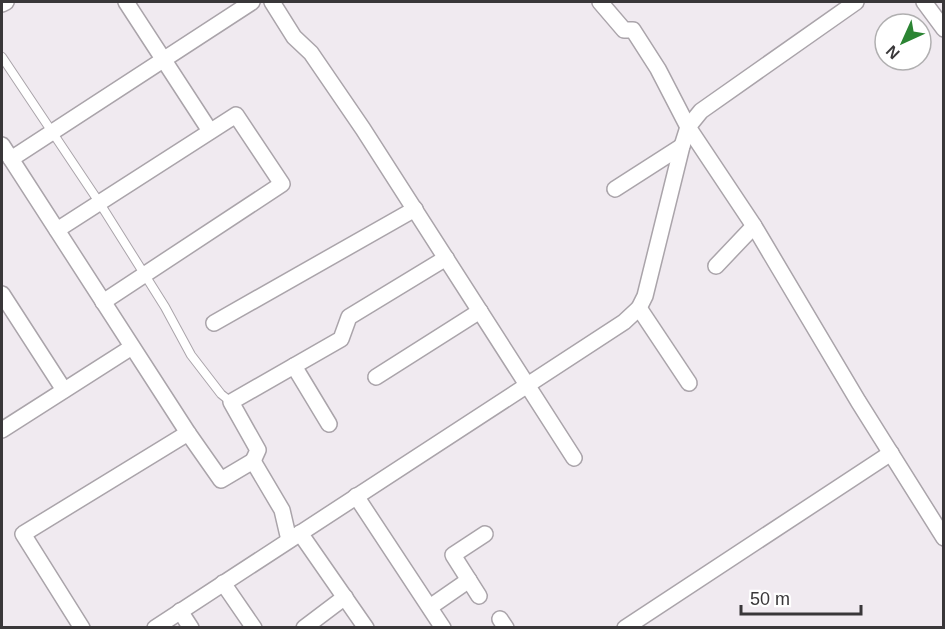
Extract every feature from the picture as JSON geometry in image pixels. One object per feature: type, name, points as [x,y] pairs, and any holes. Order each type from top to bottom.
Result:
[{"type":"street","points":[[2,4],[6,2]]},
{"type":"street","points":[[126,2],[210,131]]},
{"type":"street","points":[[11,159],[252,2]]},
{"type":"street","points":[[272,2],[294,37],[311,53],[415,209],[574,458]]},
{"type":"street","points":[[600,2],[624,30],[633,30],[658,69],[688,127],[754,226],[944,538]]},
{"type":"street","points":[[155,627],[624,322],[639,308],[650,282],[688,127],[700,111],[856,2]]},
{"type":"street","points":[[924,2],[944,29]]},
{"type":"street","points":[[57,230],[236,115],[282,184],[103,302]]},
{"type":"street","points":[[2,145],[188,433],[221,480],[253,461],[258,450],[231,402],[342,339],[349,317],[446,258]]},
{"type":"street","points":[[615,189],[682,146]]},
{"type":"street","points":[[213,323],[415,209]]},
{"type":"street","points":[[716,266],[754,226]]},
{"type":"street","points":[[2,294],[64,390]]},
{"type":"street","points":[[639,308],[689,383]]},
{"type":"street","points":[[376,377],[480,311]]},
{"type":"street","points":[[2,430],[132,347]]},
{"type":"street","points":[[294,366],[329,424]]},
{"type":"street","points":[[82,627],[22,534],[188,433]]},
{"type":"street","points":[[625,627],[891,453]]},
{"type":"street","points":[[253,461],[295,536],[345,597],[366,627]]},
{"type":"street","points":[[356,496],[443,627]]},
{"type":"street","points":[[479,596],[453,555],[485,534]]},
{"type":"street","points":[[430,607],[469,580]]},
{"type":"street","points":[[223,583],[254,627]]},
{"type":"street","points":[[304,627],[345,597]]},
{"type":"street","points":[[180,611],[191,627]]},
{"type":"lane","points":[[2,57],[99,202],[165,307],[191,356],[221,394],[231,402]]}]
